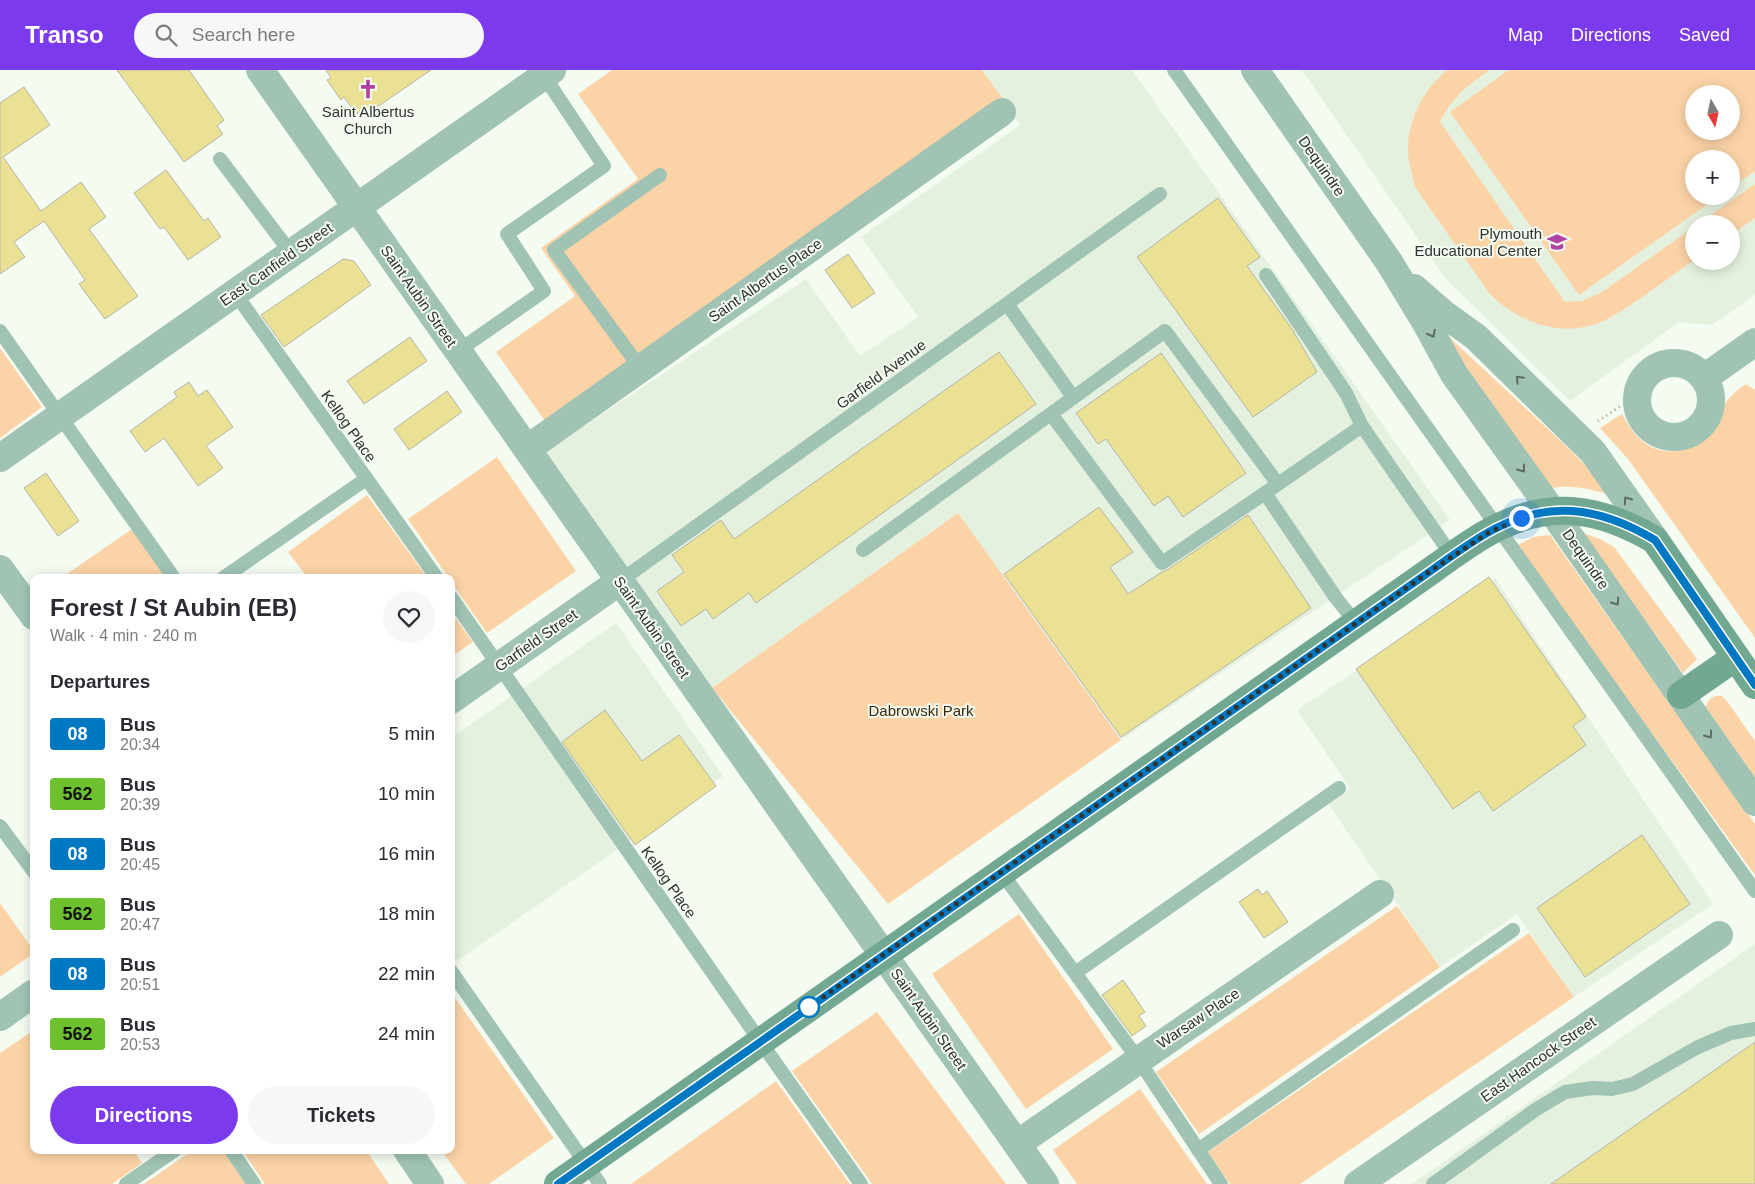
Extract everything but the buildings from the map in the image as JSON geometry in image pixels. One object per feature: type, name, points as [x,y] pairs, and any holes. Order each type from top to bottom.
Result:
[{"type":"main road","points":[[558,1184],[593,1174],[760,1041],[1452,556],[1488,533],[1521,518],[1552,511],[1580,511],[1597,514],[1632,526],[1655,540]]},
{"type":"main road","name":"Dequindre","points":[[1655,540],[1755,685]]},
{"type":"main road","points":[[1681,695],[1736,657]]},
{"type":"street","name":"Saint Aubin Street","points":[[260,70],[1045,1184]]},
{"type":"street","name":"Dequindre","points":[[1255,70],[1390,262],[1454,374],[1755,802]]},
{"type":"street","name":"East Canfield Street","points":[[0,458],[548,73]]},
{"type":"street","name":"Saint Albertus Place","points":[[527,449],[1002,112]]},
{"type":"street","name":"Dequindre","points":[[1390,262],[1425,299],[1476,337],[1593,452],[1655,540]]},
{"type":"street","points":[[1704,378],[1755,342]]},
{"type":"street","points":[[1674,363],[1685,364],[1696,370],[1704,378],[1710,389],[1711,402],[1708,414],[1701,425],[1691,433],[1679,437],[1666,436],[1654,431],[1644,423],[1637,401],[1638,389],[1652,370],[1662,365],[1674,363]]},
{"type":"street","points":[[0,568],[30,610]]},
{"type":"street","name":"Garfield Street","points":[[455,697],[620,581]]},
{"type":"street","name":"Warsaw Place","points":[[1018,1144],[1380,894]]},
{"type":"street","name":"East Hancock Street","points":[[1358,1184],[1719,935]]},
{"type":"street","points":[[0,1017],[30,996]]},
{"type":"street","points":[[410,1154],[430,1184]]},
{"type":"lane","points":[[1174,70],[1755,891]]},
{"type":"lane","points":[[458,351],[544,291],[507,234],[604,166],[548,73]]},
{"type":"lane","points":[[220,159],[291,253]]},
{"type":"lane","points":[[640,368],[554,250],[660,175]]},
{"type":"lane","name":"Garfield Avenue","points":[[620,581],[1160,194]]},
{"type":"lane","points":[[1266,275],[1346,393],[1362,426],[1452,556]]},
{"type":"lane","name":"Kellog Place","points":[[235,293],[435,574]]},
{"type":"lane","points":[[1007,304],[1073,397]]},
{"type":"lane","points":[[0,331],[171,574]]},
{"type":"lane","points":[[863,550],[1165,331],[1278,484]]},
{"type":"lane","points":[[1051,414],[1162,563],[1362,426]]},
{"type":"lane","points":[[229,574],[366,479]]},
{"type":"lane","points":[[1265,494],[1336,598],[1356,623]]},
{"type":"lane","name":"Kellog Place","points":[[455,602],[861,1184]]},
{"type":"lane","points":[[1075,973],[1338,788]]},
{"type":"lane","points":[[0,826],[30,867]]},
{"type":"lane","points":[[1001,872],[1138,1060],[1221,1184]]},
{"type":"lane","points":[[1198,1150],[1513,930]]},
{"type":"lane","points":[[455,977],[593,1174]]},
{"type":"lane","points":[[1433,1184],[1535,1110],[1565,1092],[1593,1088],[1612,1089],[1633,1084],[1698,1047],[1731,1033],[1755,1029]]},
{"type":"lane","points":[[126,1184],[169,1154]]},
{"type":"lane","points":[[234,1154],[254,1184]]},
{"type":"path","points":[[1592,425],[1622,405],[1637,401]]},
{"type":"shaded area","points":[[982,70],[1132,70],[1450,520],[1121,740],[958,513],[712,688],[546,451],[806,279],[860,356],[918,317],[861,237],[1020,125]]},
{"type":"shaded area","name":"Plymouth Educational Center","points":[[1302,70],[1755,70],[1755,295],[1712,325],[1679,322],[1570,401],[1445,278]]},
{"type":"shaded area","points":[[1495,578],[1713,904],[1574,997],[1517,914],[1440,967],[1327,802],[1350,788],[1297,710]]},
{"type":"shaded area","points":[[616,623],[723,776],[457,961],[455,958],[455,735]]},
{"type":"shaded area","points":[[1755,944],[1755,1184],[1412,1184]]},
{"type":"green space","points":[[612,70],[982,70],[1002,98],[545,421],[496,352],[575,296],[541,248],[638,179],[578,94]]},
{"type":"green space","points":[[1448,70],[1490,70],[1474,81],[1455,99],[1440,122],[1565,302],[1582,301],[1602,292],[1685,233],[1685,266],[1611,317],[1579,328],[1546,326],[1515,314],[1501,304],[1489,293],[1415,187],[1408,155],[1409,134],[1420,103],[1440,77]]},
{"type":"green space","points":[[1509,70],[1755,70],[1755,171],[1740,182],[1740,150],[1685,150],[1685,205],[1706,205],[1692,215],[1685,215],[1685,220],[1579,295],[1450,112]]},
{"type":"green space","points":[[1755,184],[1755,218],[1740,229],[1740,215],[1711,215],[1725,205],[1740,205],[1740,195]]},
{"type":"green space","points":[[1444,335],[1447,335],[1565,445],[1592,472],[1607,491],[1604,493],[1578,488],[1551,488]]},
{"type":"green space","points":[[0,348],[42,407],[0,438]]},
{"type":"green space","points":[[1746,384],[1755,390],[1755,638],[1628,459],[1600,428],[1622,414],[1633,432],[1647,445],[1664,451],[1686,449],[1698,444],[1711,433],[1716,427],[1726,402]]},
{"type":"green space","points":[[497,457],[576,571],[487,633],[455,588],[455,574],[446,574],[408,519]]},
{"type":"green space","points":[[367,495],[425,574],[305,574],[288,552]]},
{"type":"green space","name":"Dabrowski Park","points":[[958,513],[1121,740],[888,904],[712,688]]},
{"type":"green space","points":[[132,529],[163,574],[67,574]]},
{"type":"green space","points":[[1583,533],[1600,539],[1614,547],[1697,659],[1683,673]]},
{"type":"green space","points":[[1550,535],[1755,824],[1755,875],[1516,546],[1533,537]]},
{"type":"green space","points":[[455,617],[473,642],[455,654]]},
{"type":"green space","points":[[1716,696],[1722,696],[1727,701],[1755,741],[1755,778],[1706,707],[1709,700]]},
{"type":"green space","points":[[0,903],[30,945],[30,956],[0,977]]},
{"type":"green space","points":[[1397,906],[1440,967],[1199,1134],[1156,1072]]},
{"type":"green space","points":[[1019,914],[1113,1049],[1026,1109],[932,974]]},
{"type":"green space","points":[[1529,933],[1574,997],[1300,1184],[1230,1184],[1208,1152]]},
{"type":"green space","points":[[455,998],[554,1138],[489,1184],[466,1184],[444,1154],[455,1154]]},
{"type":"green space","points":[[877,1012],[1006,1184],[872,1184],[792,1071]]},
{"type":"green space","points":[[30,1033],[30,1154],[136,1154],[142,1163],[112,1184],[0,1184],[0,1053]]},
{"type":"green space","points":[[776,1081],[850,1184],[631,1184]]},
{"type":"green space","points":[[1140,1089],[1207,1184],[1077,1184],[1053,1150]]},
{"type":"green space","points":[[187,1154],[226,1154],[246,1184],[144,1184]]},
{"type":"green space","points":[[245,1154],[369,1154],[389,1184],[265,1184]]},
{"type":"bus line","name":"08","points":[[558,1184],[1432,570],[1488,533],[1521,518],[1552,511],[1580,511],[1597,514],[1632,526],[1655,540],[1755,685]]},
{"type":"place","name":"Saint Albertus Church","points":[[368,89]]},
{"type":"place","name":"Plymouth Educational Center","points":[[1557,242]]},
{"type":"route","points":[[809,1007],[1432,570],[1488,533],[1521,518]]}]
